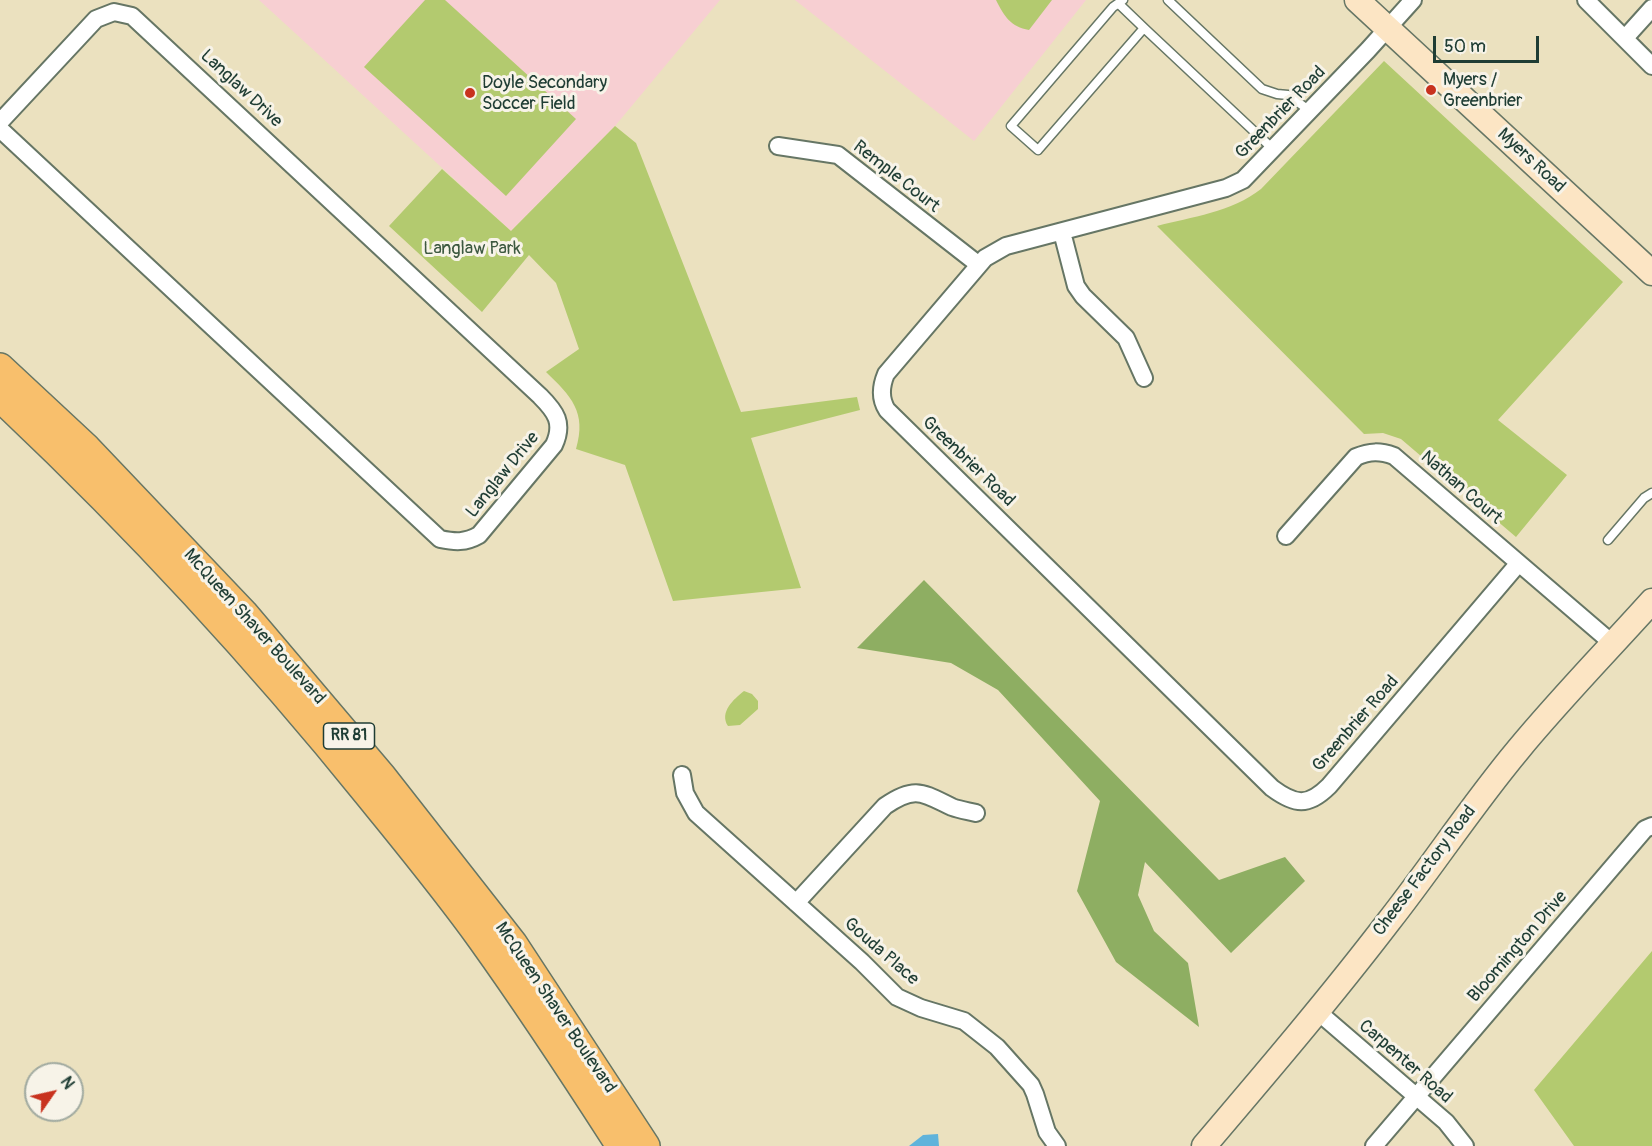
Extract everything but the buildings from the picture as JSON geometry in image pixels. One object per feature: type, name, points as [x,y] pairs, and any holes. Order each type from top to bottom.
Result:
[{"type":"main road","name":"Myers Road","points":[[1357,0],[1652,273]]},
{"type":"main road","name":"McQueen Shaver Boulevard","points":[[0,367],[87,448],[237,605],[384,777],[513,943],[646,1146]]},
{"type":"main road","name":"McQueen Shaver Boulevard","points":[[0,398],[149,545],[231,632],[318,734],[480,937],[562,1056],[620,1146]]},
{"type":"main road","name":"Cheese Factory Road","points":[[1204,1146],[1390,921],[1509,761],[1612,643],[1650,607]]},
{"type":"street","name":"Greenbrier Road","points":[[1413,0],[1274,150],[1243,180],[1226,188],[1006,246],[994,252],[979,265],[886,374],[882,389],[883,404],[1272,788],[1284,797],[1305,802],[1322,793],[1518,564]]},
{"type":"street","points":[[1586,0],[1652,66]]},
{"type":"street","points":[[1625,38],[1652,8]]},
{"type":"street","name":"Langlaw Drive","points":[[0,122],[96,19],[114,12],[132,16],[540,396],[549,406],[559,426],[554,445],[479,535],[458,542],[440,539],[0,129]]},
{"type":"street","name":"Remple Court","points":[[778,146],[838,155],[979,265]]},
{"type":"street","points":[[1062,232],[1076,286],[1125,338],[1144,378]]},
{"type":"street","name":"Nathan Court","points":[[1286,536],[1356,457],[1365,453],[1384,452],[1394,456],[1612,643]]},
{"type":"street","name":"Gouda Place","points":[[682,775],[685,793],[696,813],[862,962],[897,997],[921,1008],[964,1021],[997,1047],[1031,1085],[1047,1132],[1057,1146]]},
{"type":"street","points":[[796,903],[885,806],[898,797],[923,792],[955,808],[976,813]]},
{"type":"street","name":"Bloomington Drive","points":[[1374,1146],[1645,830],[1652,826]]},
{"type":"street","name":"Carpenter Road","points":[[1317,1011],[1446,1122],[1465,1146]]},
{"type":"lane","points":[[1168,0],[1262,89],[1288,95],[1310,111]]},
{"type":"lane","points":[[1144,28],[1038,150],[1011,126],[1113,7],[1121,2],[1144,28],[1274,150]]},
{"type":"lane","points":[[1608,540],[1644,498],[1652,493]]},
{"type":"shaded area","points":[[259,0],[720,0],[615,126],[511,231]]},
{"type":"shaded area","points":[[795,0],[1086,0],[974,141]]},
{"type":"green space","name":"Doyle Secondary Soccer Field","points":[[425,0],[445,0],[576,119],[506,196],[364,67]]},
{"type":"green space","points":[[996,0],[1052,0],[1029,30],[1009,20]]},
{"type":"green space","points":[[1384,61],[1623,282],[1498,420],[1567,475],[1516,537],[1401,439],[1383,433],[1364,434],[1157,226],[1224,208],[1250,197],[1261,189]]},
{"type":"green space","name":"Langlaw Park","points":[[615,126],[636,143],[741,412],[857,397],[860,410],[751,438],[801,588],[673,601],[625,465],[576,449],[579,436],[578,415],[569,397],[546,372],[579,349],[556,283],[529,255],[482,312],[389,226],[442,169],[511,231]]},
{"type":"green space","points":[[924,580],[1219,880],[1285,857],[1305,881],[1231,953],[1145,862],[1138,895],[1154,931],[1188,963],[1199,1027],[1116,962],[1077,891],[1100,801],[998,690],[951,663],[857,648]]},
{"type":"green space","points":[[744,691],[752,694],[758,701],[758,709],[740,725],[728,726],[726,711]]},
{"type":"green space","points":[[1652,951],[1652,1146],[1574,1146],[1534,1090]]},
{"type":"water","points":[[938,1134],[939,1146],[909,1146],[923,1135]]},
{"type":"place","name":"Myers / Greenbrier","points":[[1431,90]]},
{"type":"place","name":"Doyle Secondary Soccer Field","points":[[470,93]]}]
